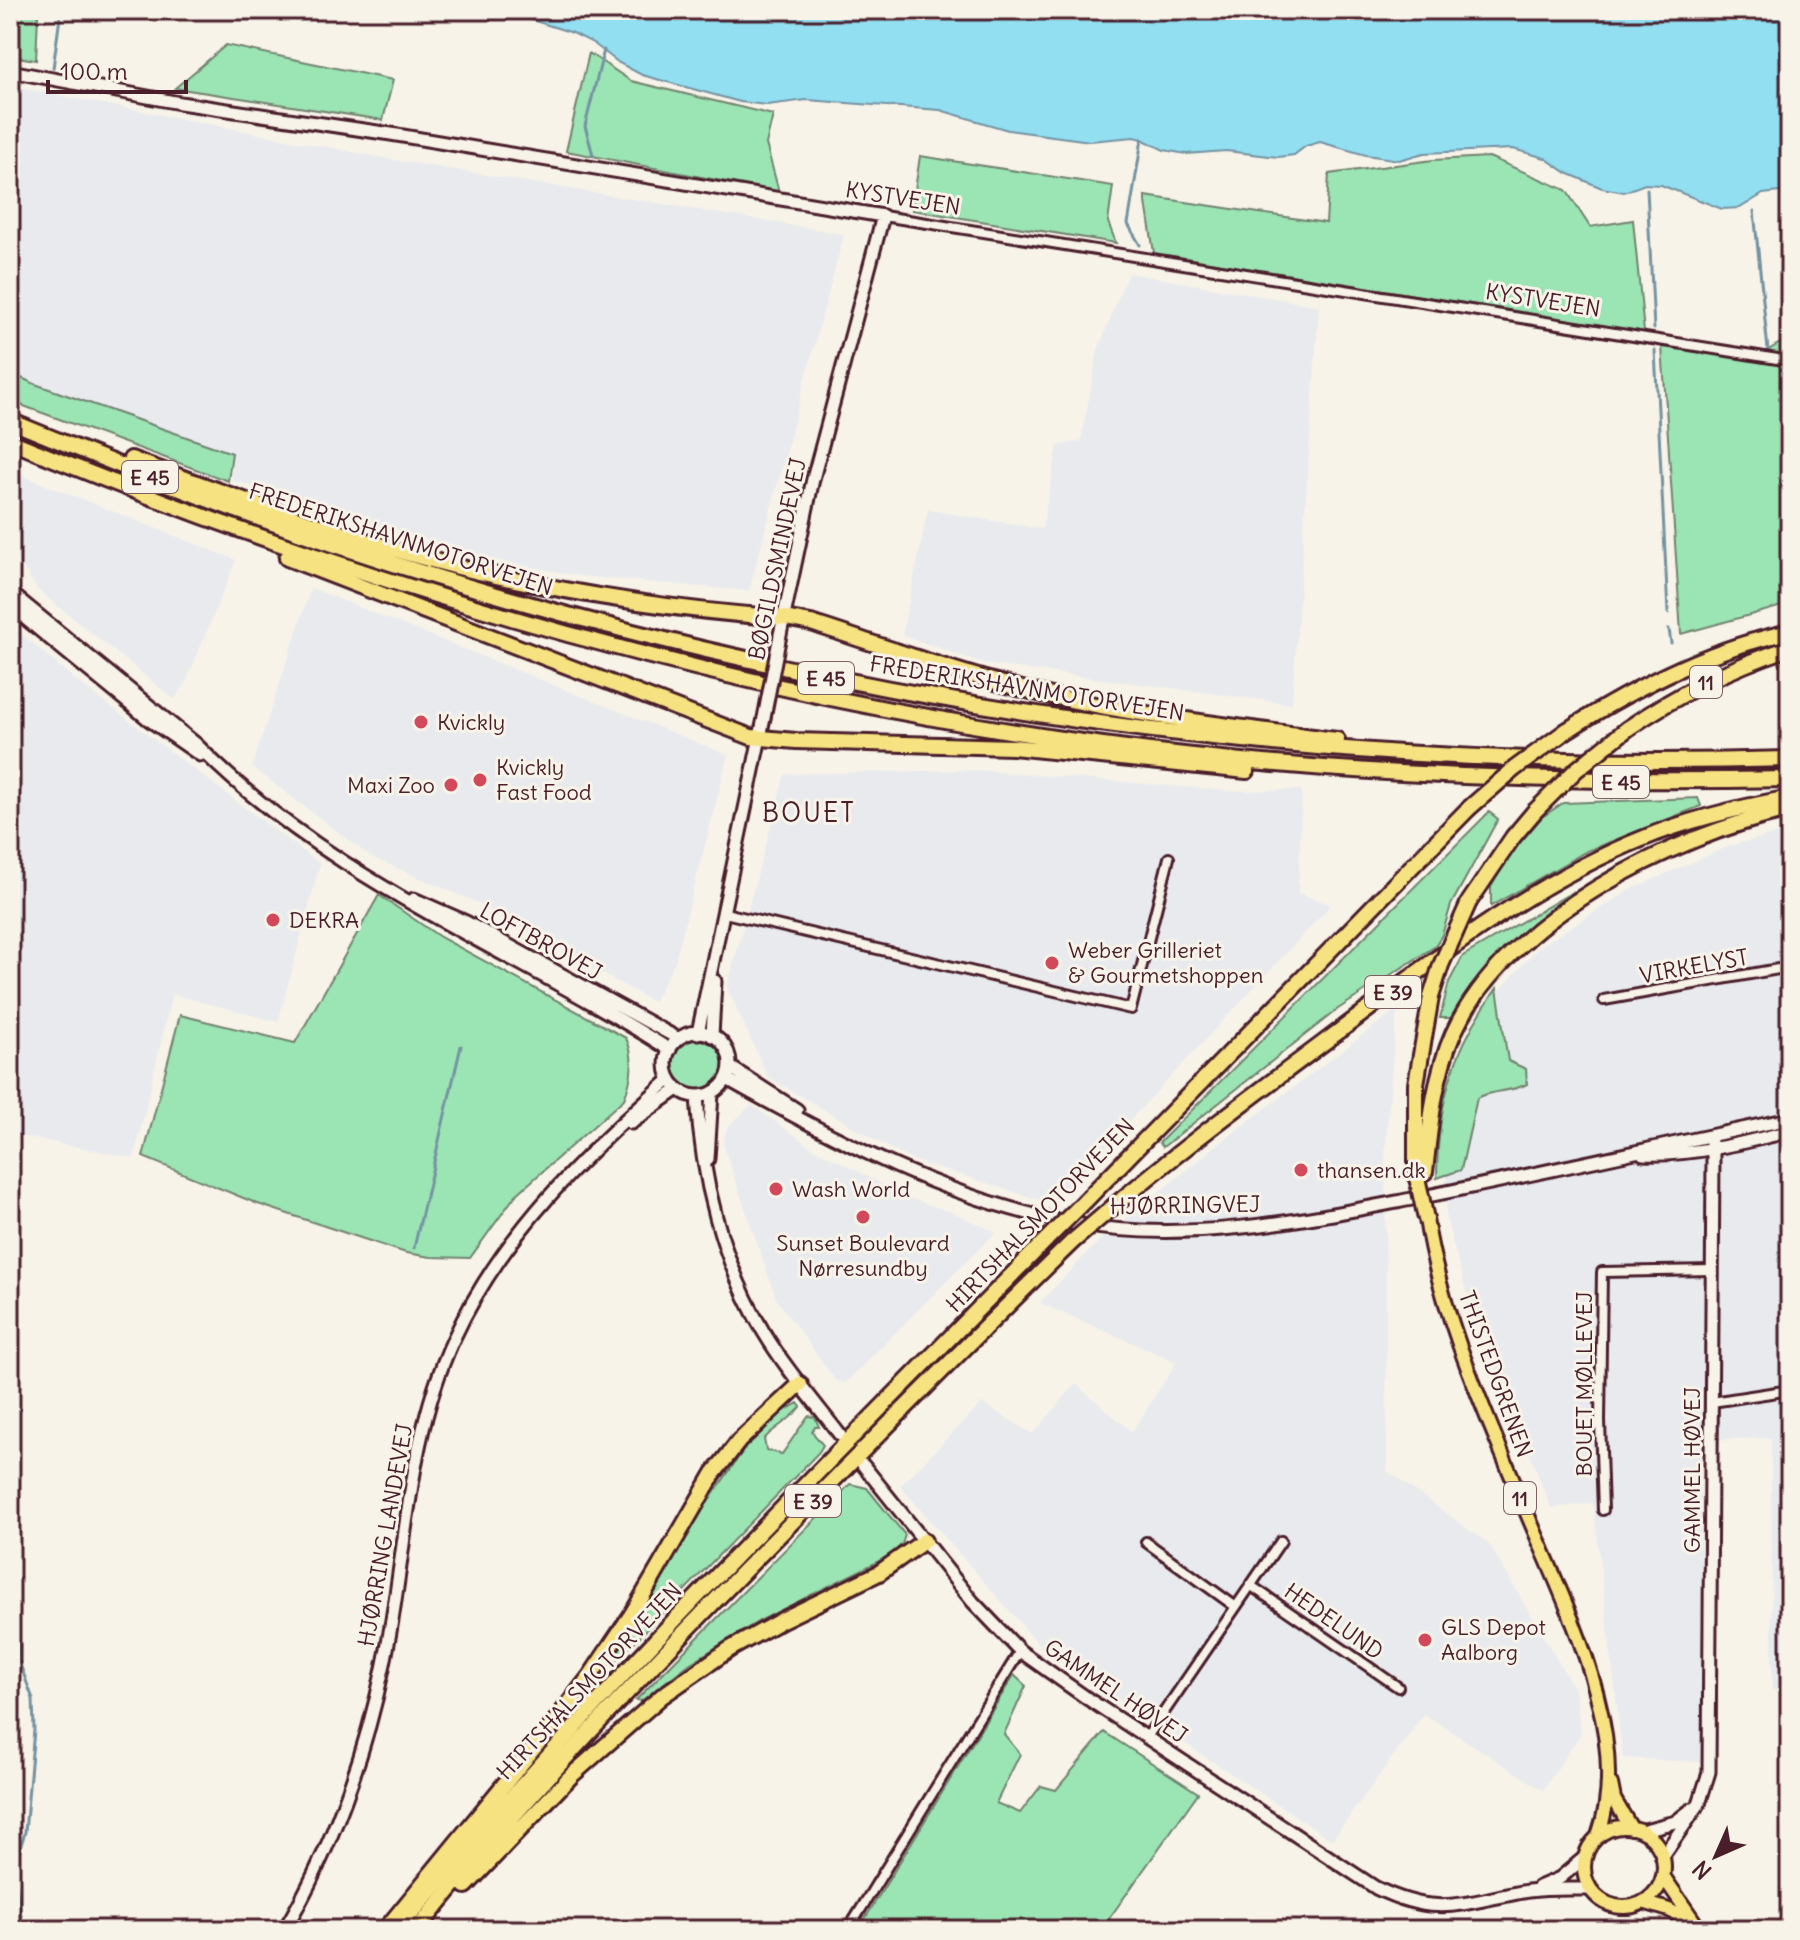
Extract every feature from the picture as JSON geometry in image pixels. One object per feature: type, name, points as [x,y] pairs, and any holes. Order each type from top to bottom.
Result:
[{"type":"highway","points":[[10,418],[292,515],[492,575],[622,600],[811,623],[997,682],[1066,698],[1251,729],[1477,758]]},
{"type":"highway","name":"FREDERIKSHAVNMOTORVEJEN","points":[[10,418],[194,494],[392,563],[620,630],[873,687],[1055,718],[1267,744],[1477,758],[1657,762],[1790,759]]},
{"type":"highway","name":"FREDERIKSHAVNMOTORVEJEN","points":[[10,441],[114,484],[352,571],[516,621],[860,704],[1104,745],[1315,768],[1597,782],[1790,779]]},
{"type":"highway","points":[[114,484],[264,549],[744,735],[1013,747],[1315,776],[1452,776]]},
{"type":"highway","name":"HIRTSHALSMOTORVEJEN","points":[[398,1930],[472,1840],[586,1715],[1468,809],[1514,769],[1603,707],[1724,650],[1790,632]]},
{"type":"highway","name":"11","points":[[1427,1224],[1416,1084],[1431,997],[1441,965],[1469,902],[1534,812],[1576,770],[1627,729],[1715,677],[1790,648]]},
{"type":"highway","name":"HIRTSHALSMOTORVEJEN","points":[[417,1930],[528,1800],[650,1668],[872,1440],[1072,1242],[1181,1150],[1500,915],[1591,861],[1646,836],[1790,798]]},
{"type":"highway","name":"11","points":[[1421,1172],[1443,1062],[1454,1033],[1472,1002],[1498,969],[1561,914],[1641,863],[1703,835],[1790,810]]},
{"type":"highway","points":[[385,1930],[591,1675],[632,1614],[714,1473],[739,1441],[800,1384]]},
{"type":"highway","points":[[425,1930],[572,1775],[662,1696],[730,1649],[879,1573],[924,1541]]},
{"type":"main road","name":"THISTEDGRENEN","points":[[1427,1224],[1449,1312],[1486,1414],[1581,1643],[1595,1685],[1604,1729],[1607,1807],[1598,1836]]},
{"type":"main road","name":"THISTEDGRENEN","points":[[1606,1768],[1614,1799],[1636,1830]]},
{"type":"main road","points":[[1598,1836],[1613,1828],[1636,1830]]},
{"type":"main road","name":"11","points":[[1636,1830],[1654,1842],[1662,1857]]},
{"type":"main road","name":"11","points":[[1584,1858],[1598,1836]]},
{"type":"main road","points":[[1584,1858],[1584,1874],[1590,1889],[1605,1902],[1624,1907],[1643,1902],[1655,1891],[1663,1876],[1662,1857]]},
{"type":"main road","points":[[1663,1876],[1698,1927]]},
{"type":"main road","points":[[1643,1902],[1669,1910],[1698,1927]]},
{"type":"street","name":"KYSTVEJEN","points":[[10,71],[207,107],[391,134],[1790,361]]},
{"type":"street","name":"BØGILDSMINDEVEJ","points":[[698,1033],[813,479],[883,216]]},
{"type":"street","name":"LOFTBROVEJ","points":[[10,592],[196,744],[215,763]]},
{"type":"street","name":"LOFTBROVEJ","points":[[10,606],[148,719],[215,763],[313,842],[460,933],[670,1050]]},
{"type":"street","points":[[725,913],[1131,1009],[1169,858]]},
{"type":"street","name":"LOFTBROVEJ","points":[[382,884],[466,922],[679,1039]]},
{"type":"street","name":"BØGILDSMINDEVEJ","points":[[712,1036],[715,957]]},
{"type":"street","name":"VIRKELYST","points":[[1604,1000],[1790,967]]},
{"type":"street","points":[[707,1172],[712,1093],[728,1073],[726,1049],[712,1036],[698,1033],[679,1039],[670,1050],[666,1064],[670,1079],[678,1089],[697,1096],[712,1093]]},
{"type":"street","name":"HJØRRINGVEJ","points":[[728,1073],[841,1139],[920,1177],[999,1205],[1077,1224],[1160,1229],[1233,1228],[1369,1208],[1634,1154],[1659,1155],[1790,1119]]},
{"type":"street","name":"HJØRRING LANDEVEJ","points":[[284,1930],[327,1843],[360,1754],[384,1664],[412,1474],[430,1401],[453,1339],[480,1288],[517,1233],[555,1188],[670,1079]]},
{"type":"street","name":"HJØRRING LANDEVEJ","points":[[607,1139],[678,1089]]},
{"type":"street","points":[[697,1096],[703,1160],[723,1239],[739,1285],[764,1332],[840,1435]]},
{"type":"street","name":"HJØRRINGVEJ","points":[[1711,1142],[1790,1131]]},
{"type":"street","name":"GAMMEL HØVEJ","points":[[1662,1857],[1699,1804],[1709,1772],[1713,1270],[1711,1142]]},
{"type":"street","name":"BOUET MØLLEVEJ","points":[[1603,1510],[1600,1434],[1602,1272],[1713,1270]]},
{"type":"street","points":[[1712,1402],[1790,1390]]},
{"type":"street","name":"GAMMEL HØVEJ","points":[[863,1465],[993,1624],[1020,1651],[1376,1888],[1419,1904],[1460,1906],[1531,1890],[1560,1878],[1584,1858]]},
{"type":"street","name":"HEDELUND","points":[[1147,1737],[1281,1541]]},
{"type":"street","points":[[1146,1542],[1236,1607]]},
{"type":"street","name":"HEDELUND","points":[[1250,1585],[1398,1687]]},
{"type":"street","name":"GAMMEL HØVEJ","points":[[848,1930],[1020,1651]]},
{"type":"street","points":[[1636,1830],[1675,1822],[1699,1804]]},
{"type":"street","name":"GAMMEL HØVEJ","points":[[1531,1890],[1590,1889]]},
{"type":"shaded area","points":[[10,86],[389,159],[844,234],[749,591],[579,576],[491,559],[232,480],[232,453],[10,373]]},
{"type":"shaded area","points":[[1128,273],[1319,306],[1292,704],[985,664],[902,635],[928,510],[1042,529],[1058,446],[1081,441],[1098,350]]},
{"type":"shaded area","points":[[10,471],[236,560],[184,687],[174,699],[38,590],[21,564],[10,554]]},
{"type":"shaded area","points":[[311,588],[728,755],[675,961],[653,1002],[474,901],[371,857],[252,767]]},
{"type":"shaded area","points":[[10,624],[74,679],[320,864],[278,1022],[172,994],[134,1158],[10,1134]]},
{"type":"shaded area","points":[[976,770],[1231,791],[1302,790],[1298,893],[1331,905],[1052,1204],[907,1158],[768,1077],[727,987],[785,774]]},
{"type":"shaded area","points":[[1790,831],[1790,1690],[1772,1691],[1771,1438],[1701,1440],[1701,1762],[1623,1758],[1593,1503],[1551,1508],[1464,1284],[1446,1217],[1447,1155],[1493,998],[1539,947],[1630,890],[1729,846]]},
{"type":"shaded area","points":[[1397,1009],[1385,1153],[1387,1471],[1489,1544],[1575,1690],[1581,1733],[1543,1790],[1424,1714],[1332,1840],[1046,1652],[900,1486],[982,1403],[1033,1434],[1076,1384],[1132,1432],[1177,1362],[1040,1303],[1099,1241],[1216,1146]]},
{"type":"shaded area","points":[[751,1105],[810,1146],[906,1197],[954,1213],[996,1232],[845,1383],[835,1380],[776,1298],[723,1144],[727,1128]]},
{"type":"green space","points":[[10,10],[38,15],[36,60],[10,56]]},
{"type":"green space","points":[[226,45],[393,80],[383,120],[175,88]]},
{"type":"green space","points":[[589,53],[631,81],[773,115],[766,144],[779,192],[566,151]]},
{"type":"green space","points":[[920,156],[1113,186],[1108,222],[1116,243],[912,210]]},
{"type":"green space","points":[[1489,157],[1566,190],[1590,227],[1633,220],[1644,332],[1154,253],[1145,196],[1326,223],[1329,174],[1433,160]]},
{"type":"green space","points":[[1790,337],[1790,604],[1681,634],[1662,346],[1752,360]]},
{"type":"green space","points":[[10,373],[232,453],[228,481],[10,401]]},
{"type":"green space","points":[[1698,798],[1701,806],[1587,851],[1491,906],[1491,887],[1510,854],[1542,817],[1563,803]]},
{"type":"green space","points":[[1489,812],[1498,819],[1451,905],[1442,935],[1434,947],[1338,1009],[1163,1147],[1159,1143]]},
{"type":"green space","points":[[1574,891],[1507,948],[1480,979],[1454,1018],[1440,1018],[1449,982],[1463,956]]},
{"type":"green space","points":[[379,895],[440,937],[626,1038],[629,1045],[631,1068],[624,1099],[515,1196],[470,1258],[406,1253],[258,1204],[143,1157],[180,1015],[295,1043]]},
{"type":"green space","points":[[1497,988],[1508,1061],[1526,1069],[1527,1084],[1477,1098],[1461,1170],[1437,1178],[1440,1125],[1450,1078],[1469,1033]]},
{"type":"green space","points":[[698,1040],[716,1047],[723,1065],[716,1083],[698,1090],[680,1083],[673,1065],[680,1047]]},
{"type":"green space","points":[[798,1403],[801,1407],[797,1412],[764,1439],[766,1450],[782,1454],[808,1416],[815,1417],[819,1427],[812,1432],[823,1445],[819,1452],[616,1661],[613,1659],[704,1508],[745,1448],[767,1421]]},
{"type":"green space","points":[[850,1484],[867,1488],[905,1535],[902,1544],[891,1555],[759,1621],[689,1664],[641,1701],[636,1700]]},
{"type":"green space","points":[[1014,1675],[1026,1686],[1004,1734],[1020,1754],[996,1803],[1020,1813],[1041,1786],[1056,1790],[1104,1732],[1198,1793],[1101,1930],[858,1930]]},
{"type":"water","points":[[500,10],[1790,10],[1790,191],[1763,194],[1740,208],[1722,209],[1661,185],[1645,184],[1624,192],[1602,188],[1567,173],[1545,158],[1513,149],[1424,153],[1399,160],[1366,155],[1320,142],[1306,146],[1294,155],[1278,157],[1226,151],[1186,154],[1164,150],[1134,137],[1090,141],[1008,130],[940,110],[807,100],[767,105],[740,102],[642,75],[573,33]]},
{"type":"waterway","points":[[53,68],[61,10]]},
{"type":"waterway","points":[[593,155],[585,126],[604,50]]},
{"type":"waterway","points":[[1140,245],[1128,224],[1142,139]]},
{"type":"waterway","points":[[1647,189],[1654,329]]},
{"type":"waterway","points":[[1754,211],[1768,350]]},
{"type":"waterway","points":[[1655,350],[1668,613]]},
{"type":"waterway","points":[[1669,629],[1671,643]]},
{"type":"waterway","points":[[414,1248],[461,1046]]},
{"type":"waterway","points":[[10,1631],[17,1637],[18,1659],[33,1699],[34,1730],[25,1832],[14,1868],[23,1930]]},
{"type":"place","name":"Kvickly","points":[[421,722]]},
{"type":"place","name":"Kvickly Fast Food","points":[[480,780]]},
{"type":"place","name":"Maxi Zoo","points":[[451,785]]},
{"type":"place","name":"DEKRA","points":[[273,920]]},
{"type":"place","name":"Weber Grilleriet & Gourmetshoppen","points":[[1052,963]]},
{"type":"place","name":"thansen.dk","points":[[1301,1170]]},
{"type":"place","name":"Wash World","points":[[776,1189]]},
{"type":"place","name":"Sunset Boulevard Nørresundby","points":[[863,1217]]},
{"type":"place","name":"GLS Depot Aalborg","points":[[1425,1640]]},
{"type":"district","name":"BOUET","points":[[809,812]]}]
